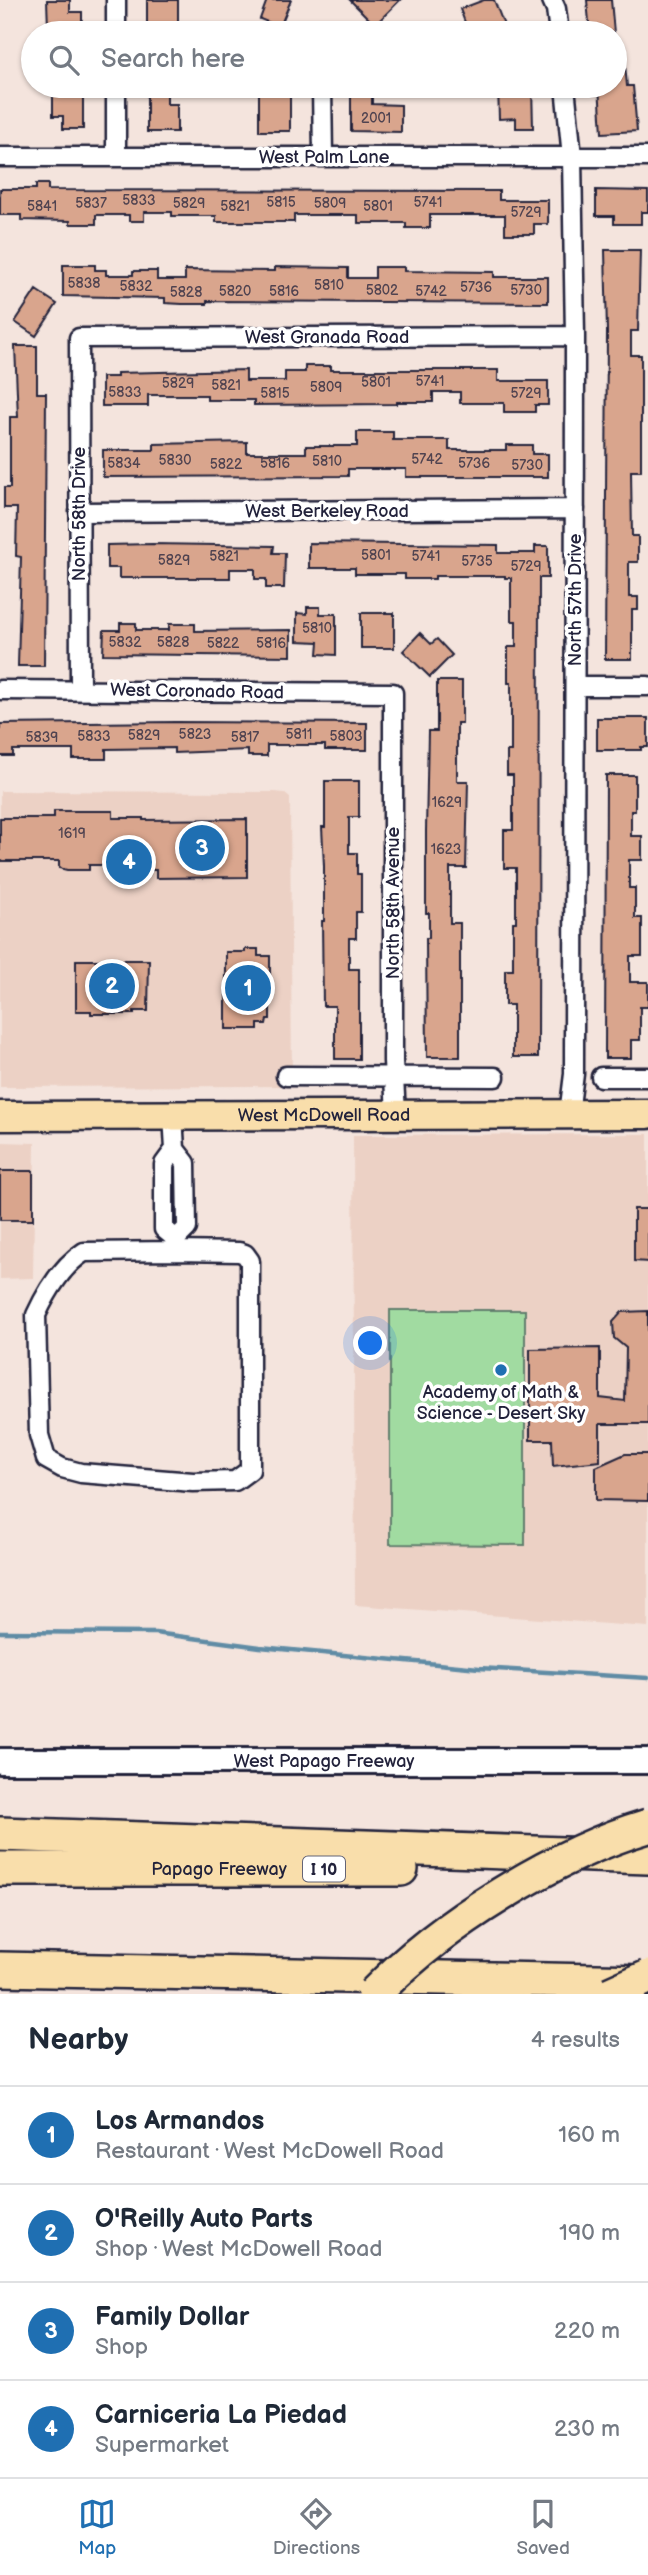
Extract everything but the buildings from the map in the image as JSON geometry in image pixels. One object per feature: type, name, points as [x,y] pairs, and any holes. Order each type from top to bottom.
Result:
[{"type":"highway","points":[[374,1994],[432,1942],[482,1907],[577,1853],[648,1826]]},
{"type":"highway","points":[[0,1834],[648,1857]]},
{"type":"highway","name":"Papago Freeway","points":[[0,1869],[648,1869]]},
{"type":"highway","points":[[0,1969],[648,1982]]},
{"type":"highway","points":[[104,1994],[282,1974]]},
{"type":"highway","points":[[610,1994],[648,1977]]},
{"type":"main road","name":"West McDowell Road","points":[[0,1116],[648,1114]]},
{"type":"main road","name":"West Papago Freeway","points":[[0,1761],[648,1760]]},
{"type":"street","points":[[116,0],[116,21]]},
{"type":"street","points":[[552,0],[558,21]]},
{"type":"street","points":[[116,98],[116,156]]},
{"type":"street","points":[[322,98],[323,157]]},
{"type":"street","name":"North 57th Drive","points":[[566,98],[572,158],[575,336],[574,1074],[569,1114]]},
{"type":"street","name":"West Palm Lane","points":[[0,157],[648,158]]},
{"type":"street","name":"West Granada Road","points":[[79,338],[575,336]]},
{"type":"street","name":"North 58th Drive","points":[[79,338],[80,690]]},
{"type":"street","name":"West Berkeley Road","points":[[79,512],[575,509]]},
{"type":"street","points":[[575,685],[648,686]]},
{"type":"street","name":"West Coronado Road","points":[[0,690],[394,693]]},
{"type":"street","name":"North 58th Avenue","points":[[394,693],[396,1113]]},
{"type":"street","points":[[286,1076],[495,1077]]},
{"type":"street","points":[[601,1077],[648,1077]]},
{"type":"street","points":[[173,1115],[174,1149],[164,1164],[164,1228],[176,1245],[239,1252],[245,1254],[250,1261],[250,1470],[235,1482],[192,1482],[81,1473],[62,1468],[46,1459],[39,1435],[36,1315],[42,1301],[72,1259],[84,1252],[176,1245]]},
{"type":"shaded area","points":[[0,791],[275,792],[284,793],[290,798],[292,1086],[0,1087]]},
{"type":"shaded area","name":"Academy of Math & Science - Desert Sky","points":[[648,1134],[648,1627],[355,1605],[353,1135]]},
{"type":"shaded area","points":[[0,1142],[35,1143],[33,1278],[0,1279]]},
{"type":"green space","points":[[390,1310],[525,1310],[525,1545],[390,1544]]},
{"type":"waterway","points":[[0,1632],[155,1633],[260,1647],[479,1668],[648,1678]]},
{"type":"place","name":"Family Dollar","points":[[202,848]]},
{"type":"place","name":"Carniceria La Piedad","points":[[129,862]]},
{"type":"place","name":"O'Reilly Auto Parts","points":[[112,986]]},
{"type":"place","name":"Los Armandos","points":[[248,988]]},
{"type":"place","name":"Academy of Math & Science - Desert Sky","points":[[501,1370]]}]
